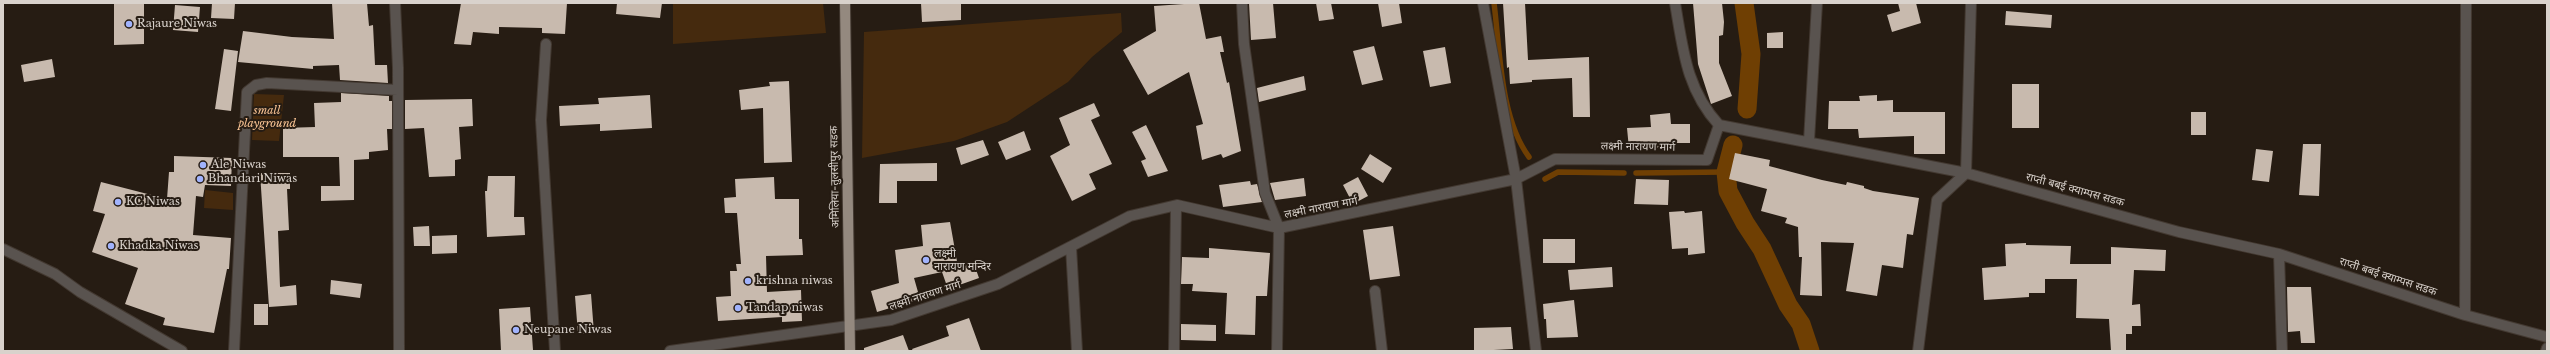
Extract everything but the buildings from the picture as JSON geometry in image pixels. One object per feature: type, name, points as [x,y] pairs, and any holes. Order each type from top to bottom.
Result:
[{"type":"main road","name":"अमिलिया-तुलसीपुर सडक","points":[[845,3],[850,351]]},
{"type":"street","points":[[395,3],[398,90],[399,351]]},
{"type":"street","points":[[1242,3],[1244,44],[1265,193],[1279,228],[1277,351]]},
{"type":"street","points":[[1482,3],[1516,179],[1530,286],[1536,351]]},
{"type":"street","points":[[1675,3],[1686,66],[1693,87],[1705,109],[1719,125]]},
{"type":"street","points":[[1809,141],[1817,3]]},
{"type":"street","points":[[1918,351],[1937,200],[1966,173],[1971,3]]},
{"type":"street","points":[[2465,315],[2466,3]]},
{"type":"street","points":[[546,44],[541,120],[555,351]]},
{"type":"street","points":[[234,351],[248,92],[256,85],[267,83],[398,90]]},
{"type":"street","name":"लक्ष्मी नारायण मार्ग","points":[[670,351],[849,328],[891,320],[998,284],[1130,216],[1176,206],[1177,204],[1279,228],[1516,179],[1555,159],[1707,160],[1719,125]]},
{"type":"street","name":"राप्ती बबई क्याम्पस सडक","points":[[1719,125],[1809,141],[1966,173],[2179,232],[2279,254],[2465,315],[2547,337]]},
{"type":"street","points":[[1174,351],[1176,206]]},
{"type":"street","points":[[1071,247],[1077,351]]},
{"type":"street","points":[[3,249],[55,274],[80,292],[182,351]]},
{"type":"street","points":[[2279,254],[2282,351]]},
{"type":"street","points":[[1375,291],[1382,351]]},
{"type":"green space","points":[[673,3],[823,3],[826,33],[673,44]]},
{"type":"green space","points":[[1121,13],[1122,32],[1092,57],[1068,82],[1007,122],[954,141],[862,158],[864,32]]},
{"type":"green space","name":"small playground","points":[[254,94],[284,95],[279,141],[252,140]]},
{"type":"green space","points":[[205,190],[233,193],[233,210],[204,208]]},
{"type":"waterway","points":[[1494,3],[1500,62],[1507,104],[1519,141],[1529,157]]},
{"type":"waterway","points":[[1744,3],[1751,54],[1747,109]]},
{"type":"waterway","points":[[1733,145],[1726,172],[1728,191],[1745,223],[1762,249],[1788,305],[1801,324],[1810,351]]},
{"type":"waterway","points":[[1545,179],[1558,172],[1624,173]]},
{"type":"waterway","points":[[1636,173],[1726,172]]},
{"type":"place","name":"Rajaure Niwas","points":[[129,24]]},
{"type":"place","name":"Ale Niwas","points":[[203,165]]},
{"type":"place","name":"Bhandari Niwas","points":[[200,179]]},
{"type":"place","name":"KC Niwas","points":[[118,202]]},
{"type":"place","name":"Khadka Niwas","points":[[111,246]]},
{"type":"place","name":"लक्ष्मी नारायण मन्दिर","points":[[926,260]]},
{"type":"place","name":"krishna niwas","points":[[748,281]]},
{"type":"place","name":"Tandap niwas","points":[[738,308]]},
{"type":"place","name":"Neupane Niwas","points":[[516,330]]}]
